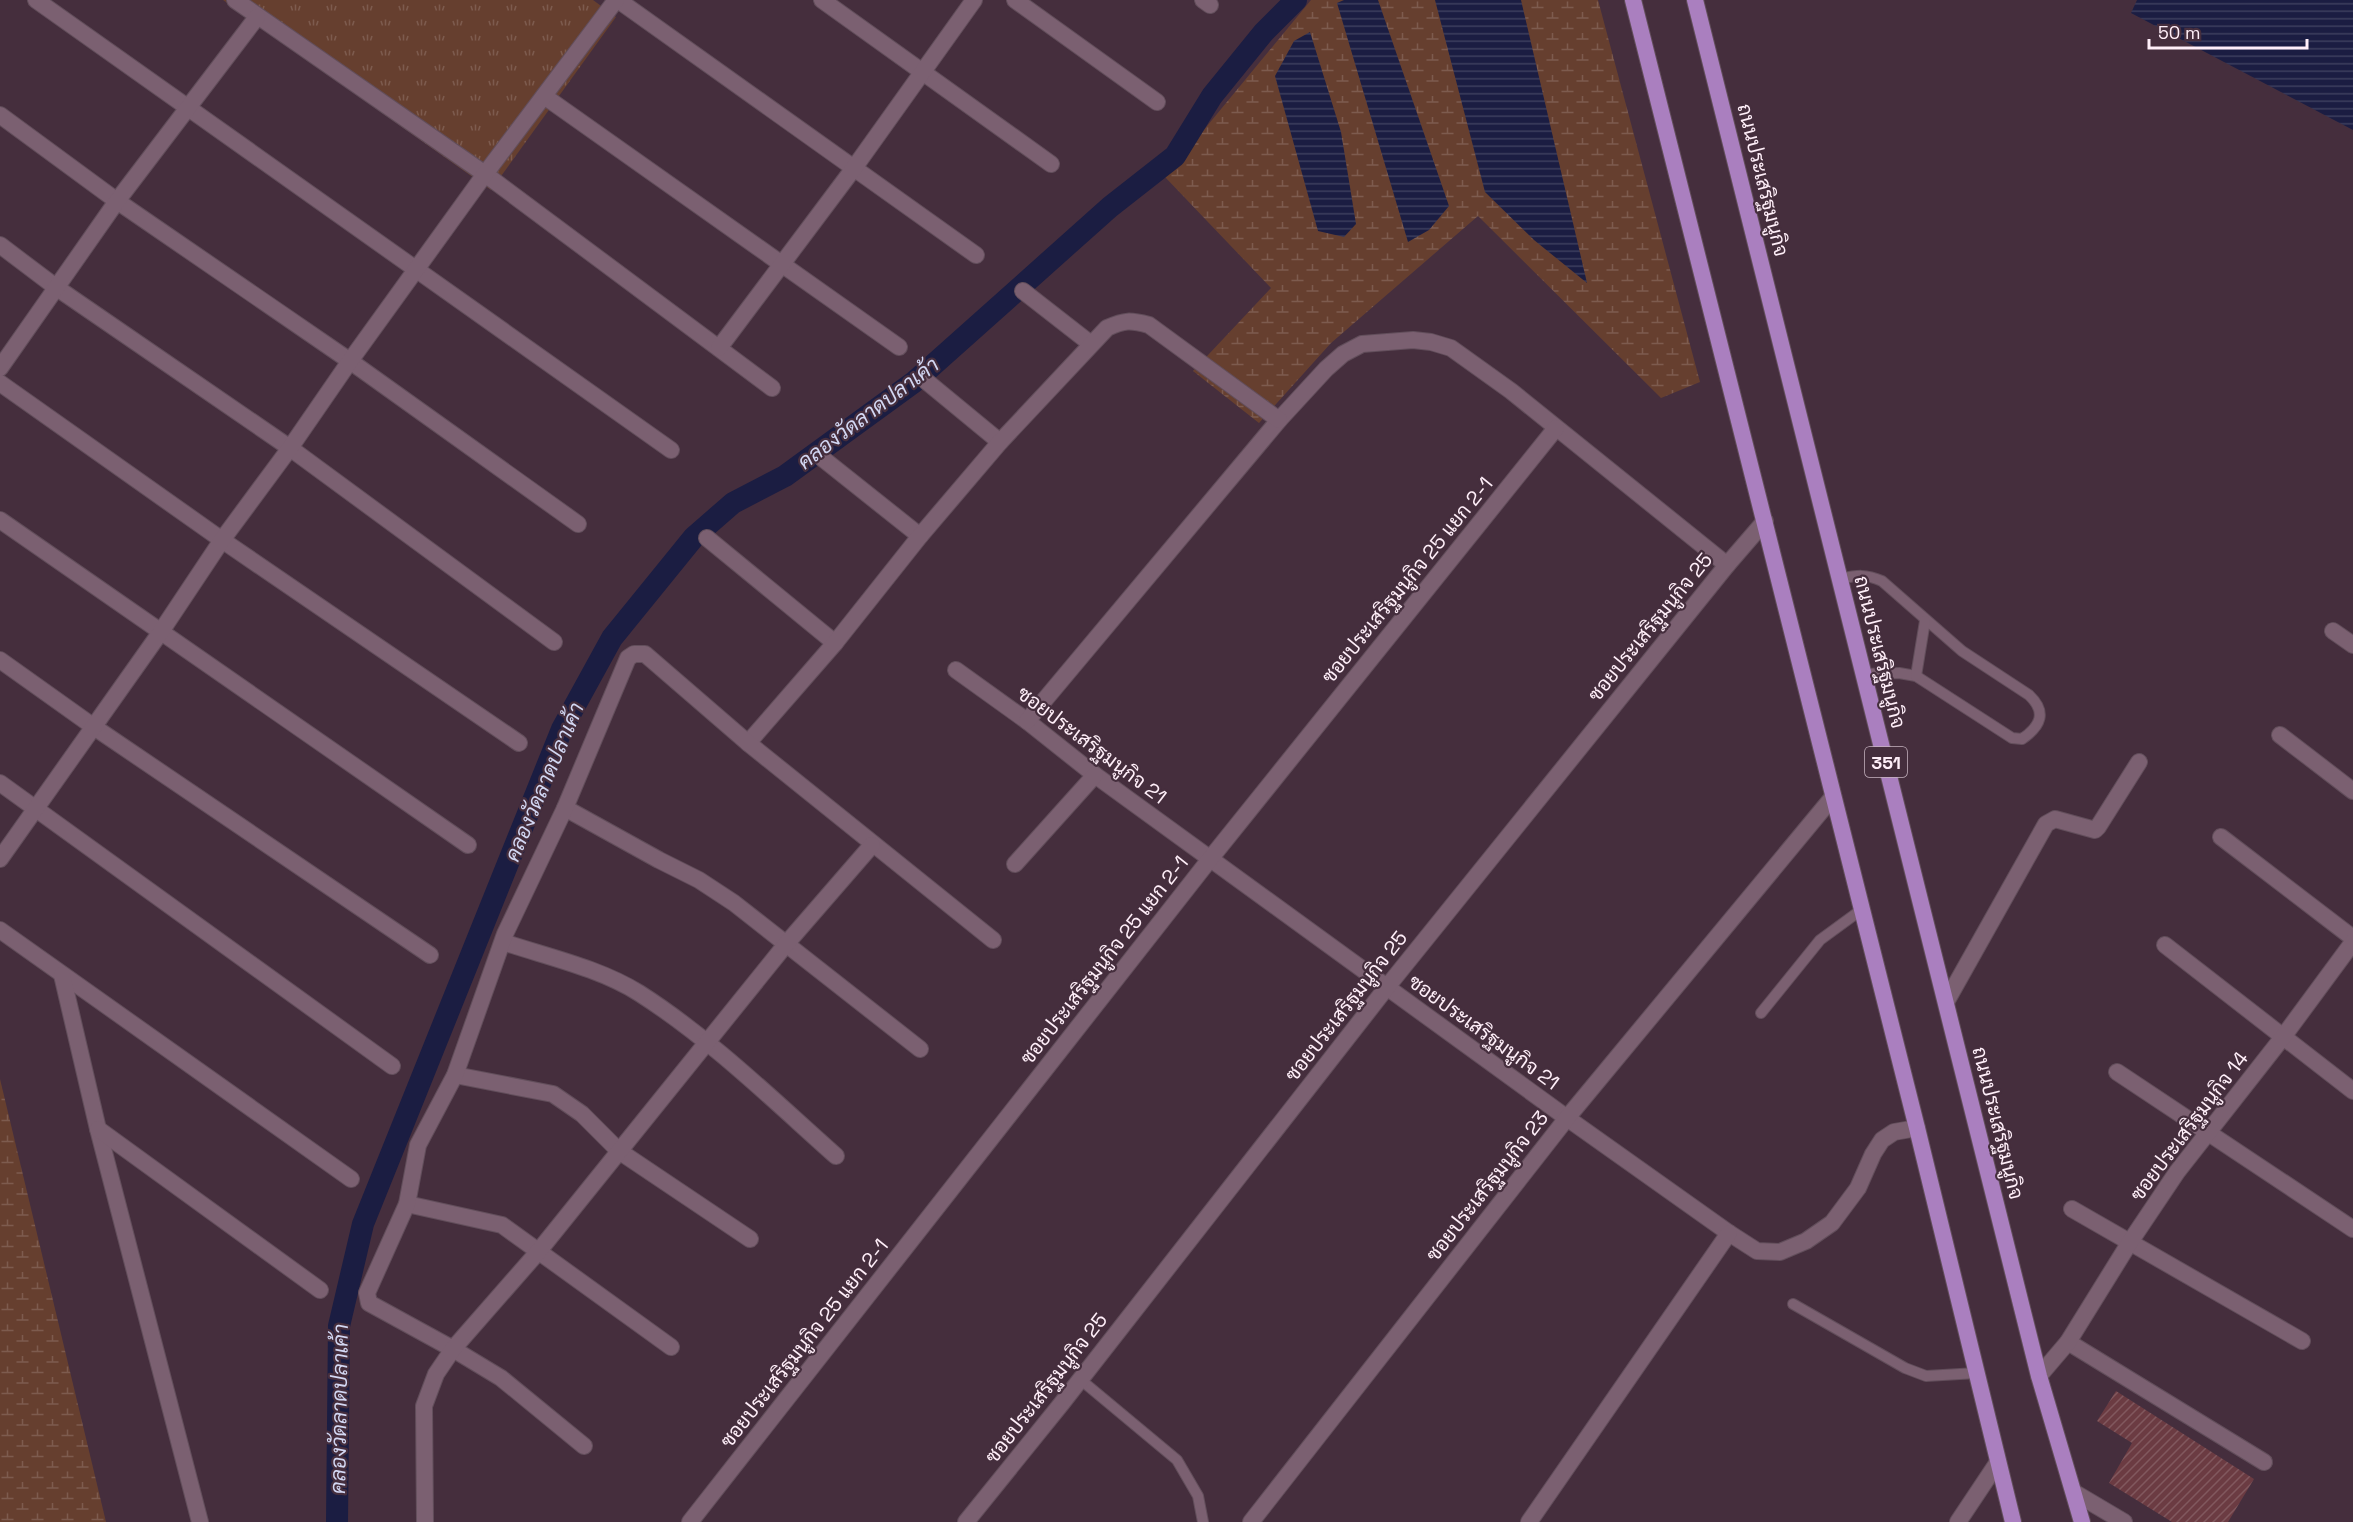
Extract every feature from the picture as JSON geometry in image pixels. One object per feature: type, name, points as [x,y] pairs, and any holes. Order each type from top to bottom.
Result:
[{"type":"main road","points":[[1633,0],[1765,521],[1832,798],[1917,1128],[2013,1522]]},
{"type":"main road","name":"ถนนประเสริฐมนูกิจ","points":[[1695,0],[2039,1376],[2082,1522]]},
{"type":"street","points":[[36,0],[671,450]]},
{"type":"street","points":[[235,0],[485,174],[772,388]]},
{"type":"street","points":[[0,859],[350,361],[485,174],[617,0],[976,255]]},
{"type":"street","points":[[822,0],[1051,164]]},
{"type":"street","points":[[719,348],[783,265],[974,0]]},
{"type":"street","points":[[1015,0],[1157,102]]},
{"type":"street","points":[[0,368],[117,201],[257,17]]},
{"type":"street","points":[[544,96],[899,347]]},
{"type":"street","points":[[0,115],[117,201],[350,361],[578,524]]},
{"type":"street","points":[[0,245],[57,288],[290,448],[554,642]]},
{"type":"street","points":[[1023,291],[1091,344]]},
{"type":"street","points":[[748,743],[835,643],[920,536],[1000,442],[1107,328],[1123,321],[1149,325],[1279,420]]},
{"type":"street","points":[[1027,721],[1279,420],[1326,369],[1343,354],[1362,344],[1413,340],[1451,348],[1511,391],[1727,565]]},
{"type":"street","points":[[926,381],[1000,442]]},
{"type":"street","points":[[0,383],[222,540],[519,742]]},
{"type":"street","name":"ซอยประเสริฐมนูกิจ 25 แยก 2-1","points":[[690,1522],[1210,859],[1556,428]]},
{"type":"street","points":[[822,458],[920,536]]},
{"type":"street","points":[[0,520],[468,845]]},
{"type":"street","name":"ซอยประเสริฐมนูกิจ 25","points":[[966,1522],[1081,1380],[1387,987],[1765,521]]},
{"type":"street","points":[[707,538],[835,643]]},
{"type":"street","points":[[2333,631],[2353,645]]},
{"type":"street","points":[[584,1446],[501,1378],[369,1303],[366,1299],[407,1204],[418,1145],[455,1075],[504,934],[565,808],[628,658],[634,654],[645,654],[872,845],[993,940]]},
{"type":"street","points":[[0,660],[94,727],[430,955]]},
{"type":"street","name":"ซอยประเสริฐมนูกิจ 21","points":[[956,670],[1027,721],[1095,775],[1567,1118],[1757,1251],[1780,1252],[1806,1241],[1832,1223],[1858,1188],[1882,1140],[1894,1132],[1917,1128]]},
{"type":"street","points":[[2280,735],[2353,791]]},
{"type":"street","points":[[1946,1002],[2046,824],[2055,819],[2095,830],[2139,762]]},
{"type":"street","points":[[1014,864],[1095,775]]},
{"type":"street","points":[[0,783],[392,1066]]},
{"type":"street","name":"ซอยประเสริฐมนูกิจ 23","points":[[1251,1522],[1567,1118],[1832,798]]},
{"type":"street","points":[[565,808],[699,880],[786,943],[920,1049]]},
{"type":"street","points":[[2221,837],[2353,940]]},
{"type":"street","points":[[430,1520],[424,1406],[436,1374],[453,1349],[538,1252],[786,943],[872,845]]},
{"type":"street","points":[[0,930],[351,1179]]},
{"type":"street","name":"ซอยประเสริฐมนูกิจ 14","points":[[2039,1376],[2068,1342],[2130,1242],[2207,1133],[2283,1037],[2353,940]]},
{"type":"street","points":[[503,942],[598,974],[638,992],[706,1041],[836,1156]]},
{"type":"street","points":[[2164,945],[2353,1091]]},
{"type":"street","points":[[62,975],[98,1129],[200,1522]]},
{"type":"street","points":[[2117,1072],[2353,1229]]},
{"type":"street","points":[[455,1075],[552,1094],[582,1114],[619,1151],[750,1239]]},
{"type":"street","points":[[98,1129],[320,1290]]},
{"type":"street","points":[[407,1204],[502,1225],[671,1347]]},
{"type":"street","points":[[2072,1209],[2301,1341]]},
{"type":"street","points":[[1530,1522],[1729,1233]]},
{"type":"street","points":[[2068,1342],[2264,1462]]},
{"type":"street","points":[[1958,1522],[1998,1462]]},
{"type":"street","points":[[2075,1493],[2124,1522]]},
{"type":"lane","points":[[1840,579],[1859,574],[1869,575],[1882,581],[1962,651],[2030,695],[2041,710],[2039,721],[2029,735],[2022,739],[2012,738],[1916,676],[1899,673],[1864,674]]},
{"type":"lane","points":[[1916,676],[1925,621]]},
{"type":"lane","points":[[1761,1014],[1820,940],[1861,910]]},
{"type":"lane","points":[[1793,1304],[1915,1372],[1926,1376],[1977,1373]]},
{"type":"lane","points":[[1081,1380],[1177,1460],[1198,1496],[1203,1522]]},
{"type":"green space","points":[[223,0],[593,0],[616,17],[491,190]]},
{"type":"green space","points":[[1311,0],[1598,0],[1700,382],[1661,398],[1478,216],[1331,343],[1259,423],[1193,371],[1271,288],[1165,177]]},
{"type":"green space","points":[[0,1079],[106,1522],[0,1522]]},
{"type":"shaded area","points":[[1344,0],[1378,0],[1449,206],[1429,230],[1408,242],[1337,3]]},
{"type":"shaded area","points":[[1435,0],[1521,0],[1587,283],[1534,240],[1485,192]]},
{"type":"shaded area","points":[[2137,0],[2353,0],[2353,130],[2131,13]]},
{"type":"shaded area","points":[[1310,32],[1341,132],[1356,224],[1344,237],[1318,231],[1275,76],[1294,41]]},
{"type":"building","points":[[2116,1391],[2254,1479],[2228,1522],[2172,1522],[2109,1483],[2132,1443],[2097,1421]]},
{"type":"waterway","name":"คลองวัดลาดปลาเค้า","points":[[337,1522],[339,1326],[363,1224],[562,729],[612,638],[694,537],[733,503],[785,476],[914,382],[1110,207],[1175,156],[1212,96],[1264,32],[1296,0]]}]
